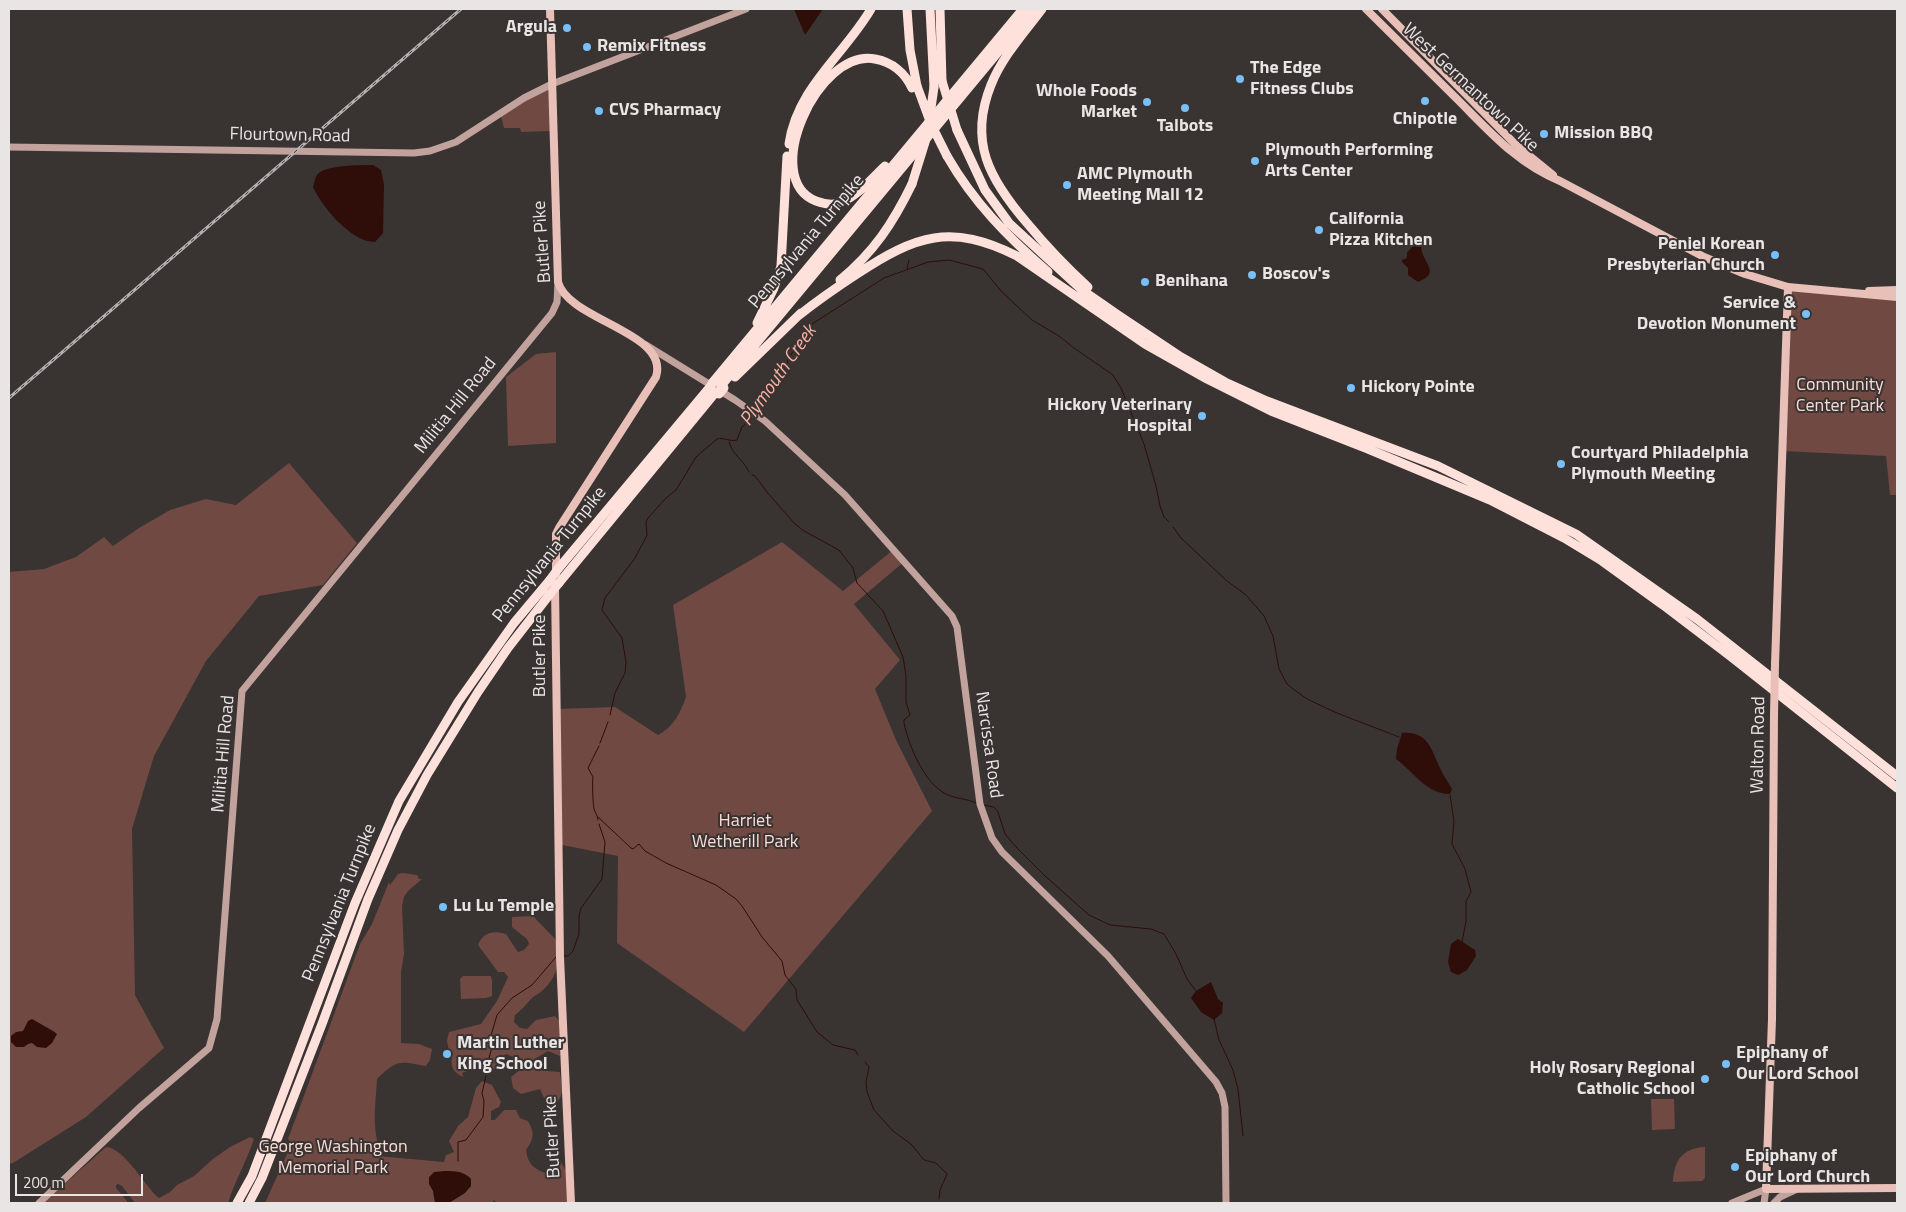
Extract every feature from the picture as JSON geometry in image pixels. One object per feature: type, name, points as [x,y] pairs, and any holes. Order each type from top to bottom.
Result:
[{"type":"highway","points":[[749,338],[774,288],[781,266],[788,154],[794,121],[809,92],[871,9]]},
{"type":"highway","points":[[907,9],[914,87],[928,127],[972,197],[1024,250],[1078,296],[1112,322],[1171,360],[1269,406],[1449,482],[1572,542],[1602,561],[1730,656],[1897,788]]},
{"type":"highway","points":[[717,388],[873,249],[899,210],[912,184],[927,136],[934,87],[930,9]]},
{"type":"highway","points":[[940,9],[942,80]]},
{"type":"highway","points":[[1000,37],[1016,9]]},
{"type":"highway","name":"Pennsylvania Turnpike","points":[[237,1203],[252,1176],[354,902],[399,801],[458,702],[514,623],[554,581],[691,423],[717,388],[749,338],[1023,9]]},
{"type":"highway","name":"Pennsylvania Turnpike","points":[[249,1203],[262,1178],[368,899],[398,830],[427,775],[478,692],[508,648],[550,594],[558,569],[717,388],[1034,9]]},
{"type":"highway","points":[[1042,9],[999,68],[987,95],[982,135],[987,162],[992,176],[1002,192],[1053,254],[1094,292],[1146,334]]},
{"type":"highway","points":[[932,36],[942,80],[957,130],[985,190],[1018,233],[1082,290],[1146,334],[1225,382],[1269,406],[1438,466],[1576,534],[1697,618],[1897,776]]},
{"type":"highway","points":[[911,142],[857,192],[837,204],[825,204],[808,198],[800,191],[796,181],[793,167],[794,150],[801,122],[813,97],[835,71],[854,61],[869,58],[876,59],[887,63],[899,71],[914,87]]},
{"type":"highway","points":[[798,316],[838,286],[896,250],[918,242],[942,238],[966,238],[994,245],[1017,256],[1078,296]]},
{"type":"main road","name":"Butler Pike","points":[[550,9],[558,282],[563,293],[574,303],[644,344],[656,359],[658,366],[656,377],[556,534],[556,709],[560,957],[572,1203]]},
{"type":"main road","name":"West Germantown Pike","points":[[1366,9],[1510,150],[1541,173],[1560,181],[1724,267],[1788,287],[1848,292],[1897,292]]},
{"type":"main road","name":"West Germantown Pike","points":[[1382,9],[1515,144],[1560,181]]},
{"type":"main road","name":"Walton Road","points":[[1766,1189],[1772,1000],[1775,664],[1788,287]]},
{"type":"main road","points":[[1766,1189],[1897,1188]]},
{"type":"street","name":"Flourtown Road","points":[[9,147],[422,153],[456,142],[524,98],[552,84],[746,9]]},
{"type":"street","name":"Militia Hill Road","points":[[39,1203],[139,1108],[209,1048],[217,1019],[242,691],[552,313],[556,302],[558,282]]},
{"type":"street","name":"Narcissa Road","points":[[644,344],[714,386],[755,414],[845,495],[952,616],[957,627],[980,804],[992,838],[1002,852],[1108,956],[1216,1082],[1222,1092],[1225,1107],[1226,1203]]},
{"type":"street","points":[[1732,1203],[1766,1189]]},
{"type":"street","name":"Walton Road","points":[[1764,1203],[1766,1189]]},
{"type":"street","points":[[1774,1203],[1780,1197],[1798,1189]]},
{"type":"green space","points":[[552,84],[552,131],[521,132],[520,128],[504,128],[500,113]]},
{"type":"green space","name":"Community Center Park","points":[[1788,287],[1897,297],[1897,495],[1890,495],[1886,456],[1782,451]]},
{"type":"green space","points":[[556,352],[556,443],[508,446],[506,377],[536,354]]},
{"type":"green space","points":[[289,463],[357,543],[323,585],[259,596],[206,661],[154,756],[132,829],[135,995],[164,1048],[86,1117],[9,1164],[9,572],[44,569],[76,557],[104,537],[113,546],[170,510],[206,499],[236,505]]},
{"type":"green space","name":"Harriet Wetherill Park","points":[[782,542],[843,591],[894,549],[905,561],[854,604],[900,660],[875,689],[896,740],[932,811],[744,1032],[617,943],[618,856],[557,844],[556,709],[615,707],[658,735],[664,731],[676,719],[686,697],[673,605]]},
{"type":"green space","name":"George Washington Memorial Park","points":[[398,874],[417,875],[419,879],[422,879],[408,891],[402,906],[404,954],[401,972],[401,1043],[419,1044],[432,1049],[430,1060],[426,1066],[399,1063],[389,1068],[377,1079],[375,1125],[381,1150],[378,1156],[444,1162],[446,1155],[454,1152],[449,1141],[458,1126],[468,1117],[476,1088],[482,1081],[492,1085],[501,1102],[499,1107],[491,1111],[491,1120],[495,1120],[504,1110],[516,1110],[520,1118],[528,1121],[533,1136],[526,1150],[532,1165],[545,1173],[558,1157],[566,1171],[568,1203],[497,1203],[494,1200],[492,1203],[265,1203],[292,1143],[288,1139],[360,944],[372,924],[389,882],[390,885]]},
{"type":"green space","points":[[533,916],[556,940],[555,974],[548,985],[515,1015],[514,1022],[520,1028],[527,1029],[536,1020],[555,1016],[559,1021],[560,1056],[548,1051],[528,1063],[506,1054],[502,1057],[503,1067],[478,1071],[474,1068],[462,1073],[463,1077],[452,1067],[453,1053],[449,1051],[447,1041],[449,1032],[481,1024],[497,1001],[508,977],[504,972],[498,972],[478,945],[483,937],[489,933],[497,932],[506,934],[518,952],[524,950],[529,944],[527,939],[512,927],[512,917]]},
{"type":"green space","points":[[463,976],[491,976],[492,996],[461,999],[460,979]]},
{"type":"green space","points":[[528,1066],[535,1070],[560,1072],[562,1092],[557,1102],[544,1098],[540,1089],[521,1094],[513,1088],[511,1077]]},
{"type":"green space","points":[[1651,1099],[1674,1099],[1675,1129],[1652,1130]]},
{"type":"green space","points":[[250,1137],[254,1139],[228,1203],[135,1203],[122,1186],[118,1184],[116,1188],[127,1201],[126,1203],[43,1203],[106,1147],[120,1154],[159,1198],[194,1176],[230,1147]]},
{"type":"green space","points":[[1705,1147],[1705,1178],[1702,1181],[1673,1182],[1675,1168],[1681,1157],[1690,1150]]},
{"type":"shaded area","points":[[794,9],[823,9],[805,35]]},
{"type":"shaded area","points":[[373,165],[381,170],[384,185],[383,233],[375,242],[356,236],[347,230],[330,213],[313,187],[317,175],[327,169],[343,166]]},
{"type":"shaded area","points":[[1420,240],[1422,252],[1430,273],[1418,282],[1408,275],[1408,268],[1402,260],[1407,258],[1407,253],[1413,243]]},
{"type":"shaded area","points":[[1402,733],[1418,735],[1431,748],[1452,789],[1450,794],[1441,793],[1427,786],[1396,759]]},
{"type":"shaded area","points":[[1458,939],[1475,950],[1476,956],[1467,970],[1458,975],[1451,972],[1448,962],[1451,944]]},
{"type":"shaded area","points":[[1211,982],[1218,999],[1223,1003],[1222,1013],[1214,1020],[1201,1012],[1191,998],[1196,991]]},
{"type":"shaded area","points":[[32,1019],[57,1034],[52,1043],[46,1048],[37,1047],[32,1043],[24,1047],[16,1047],[11,1042],[11,1036],[16,1032],[23,1031],[28,1021]]},
{"type":"shaded area","points":[[456,1171],[465,1174],[471,1179],[471,1186],[465,1193],[449,1203],[435,1203],[433,1191],[429,1184],[429,1177],[434,1172]]},
{"type":"waterway","name":"Plymouth Creek","points":[[907,269],[909,260]]},
{"type":"waterway","points":[[757,411],[768,390],[776,386],[785,374],[788,359],[812,324],[884,278],[928,262],[949,260],[983,269],[1002,292],[1032,320],[1059,336],[1113,375],[1121,388],[1144,444],[1160,506],[1164,517],[1169,522]]},
{"type":"waterway","name":"Plymouth Creek","points":[[610,715],[615,693],[625,673],[626,662],[622,638],[602,610],[605,598],[635,558],[647,535],[646,522],[648,518],[676,490],[696,457],[717,439],[737,440],[742,427],[753,416]]},
{"type":"waterway","points":[[729,442],[733,451],[749,472]]},
{"type":"waterway","points":[[752,475],[755,476],[794,523],[804,531],[839,550],[853,568],[857,583],[883,611],[903,657],[906,676],[906,702],[910,715],[904,720],[904,723],[914,753],[924,773],[938,789],[949,796],[976,803]]},
{"type":"waterway","points":[[1173,527],[1181,538],[1227,581],[1246,595],[1264,616],[1273,636],[1279,669],[1287,684],[1307,699],[1399,737]]},
{"type":"waterway","name":"Plymouth Creek","points":[[600,743],[608,722]]},
{"type":"waterway","name":"Plymouth Creek","points":[[598,820],[594,810],[593,777],[588,768],[599,746]]},
{"type":"waterway","points":[[1450,795],[1454,821],[1452,844],[1465,869],[1471,892],[1466,901],[1466,921],[1462,942]]},
{"type":"waterway","points":[[983,805],[994,807],[998,812],[1005,834],[1017,848],[1089,915],[1110,925],[1151,929],[1164,934],[1176,954],[1187,979],[1196,991]]},
{"type":"waterway","points":[[598,817],[631,848],[633,849],[639,844],[645,851],[666,863],[716,885],[736,899],[762,937],[782,961],[785,975],[796,989],[797,1000],[817,1032],[833,1045],[855,1050],[858,1055]]},
{"type":"waterway","name":"Plymouth Creek","points":[[564,956],[568,956],[573,951],[579,934],[581,908],[602,879],[605,842],[599,824]]},
{"type":"waterway","name":"Plymouth Creek","points":[[485,1066],[492,1047],[490,1039],[497,1015],[512,998],[532,985],[556,957]]},
{"type":"waterway","points":[[1214,1019],[1219,1040],[1233,1070],[1238,1089],[1243,1136]]},
{"type":"waterway","points":[[865,1062],[869,1067],[866,1082],[867,1092],[874,1110],[893,1131],[912,1145],[924,1160],[936,1163],[947,1174],[940,1190],[939,1199]]},
{"type":"waterway","name":"Plymouth Creek","points":[[458,1161],[458,1142],[466,1140],[483,1117],[484,1101],[482,1093],[486,1076]]},
{"type":"railway","points":[[9,398],[461,9]]},
{"type":"place","name":"Argula","points":[[567,28]]},
{"type":"place","name":"Remix Fitness","points":[[587,47]]},
{"type":"place","name":"The Edge Fitness Clubs","points":[[1240,79]]},
{"type":"place","name":"Chipotle","points":[[1425,101]]},
{"type":"place","name":"Whole Foods Market","points":[[1147,102]]},
{"type":"place","name":"Talbots","points":[[1185,108]]},
{"type":"place","name":"CVS Pharmacy","points":[[599,111]]},
{"type":"place","name":"Mission BBQ","points":[[1544,134]]},
{"type":"place","name":"Plymouth Performing Arts Center","points":[[1255,161]]},
{"type":"place","name":"AMC Plymouth Meeting Mall 12","points":[[1067,185]]},
{"type":"place","name":"California Pizza Kitchen","points":[[1319,230]]},
{"type":"place","name":"Peniel Korean Presbyterian Church","points":[[1775,255]]},
{"type":"place","name":"Boscov's","points":[[1252,275]]},
{"type":"place","name":"Benihana","points":[[1145,282]]},
{"type":"place","name":"Service & Devotion Monument","points":[[1806,314]]},
{"type":"place","name":"Hickory Pointe","points":[[1351,388]]},
{"type":"place","name":"Hickory Veterinary Hospital","points":[[1202,416]]},
{"type":"place","name":"Courtyard Philadelphia Plymouth Meeting","points":[[1561,464]]},
{"type":"place","name":"Lu Lu Temple","points":[[443,907]]},
{"type":"place","name":"Martin Luther King School","points":[[447,1054]]},
{"type":"place","name":"Epiphany of Our Lord School","points":[[1726,1064]]},
{"type":"place","name":"Holy Rosary Regional Catholic School","points":[[1705,1079]]},
{"type":"place","name":"Epiphany of Our Lord Church","points":[[1735,1167]]}]
